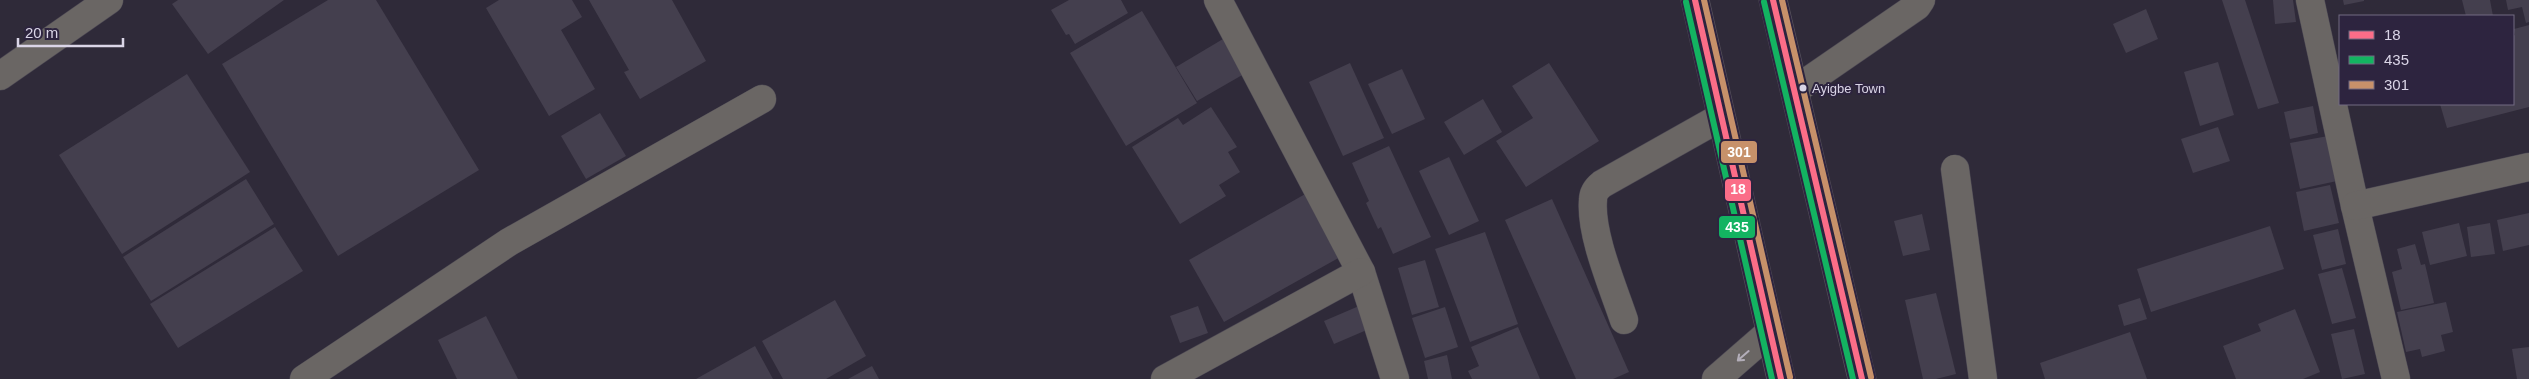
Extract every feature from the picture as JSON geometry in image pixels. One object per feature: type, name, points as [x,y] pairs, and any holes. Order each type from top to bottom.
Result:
[{"type":"highway","points":[[1695,0],[1781,379]]},
{"type":"highway","points":[[1773,0],[1862,379]]},
{"type":"street","points":[[0,76],[110,0]]},
{"type":"street","points":[[1218,0],[1361,272],[1394,379]]},
{"type":"street","points":[[1795,90],[1917,6],[1921,0]]},
{"type":"street","points":[[2310,0],[2355,206],[2396,379]]},
{"type":"street","points":[[304,379],[509,242],[762,100]]},
{"type":"street","points":[[1624,320],[1595,227],[1593,200],[1595,190],[1602,184],[1721,117]]},
{"type":"street","points":[[2355,206],[2529,167]]},
{"type":"street","points":[[1955,169],[1983,379]]},
{"type":"street","points":[[1165,379],[1361,272]]},
{"type":"street","points":[[1716,379],[1770,332]]},
{"type":"building","points":[[178,0],[284,0],[208,54],[172,4]]},
{"type":"building","points":[[328,0],[376,0],[479,170],[338,256],[222,64]]},
{"type":"building","points":[[499,0],[572,0],[582,17],[561,30],[595,89],[549,116],[486,8]]},
{"type":"building","points":[[589,0],[672,0],[706,61],[640,99],[624,72],[629,70]]},
{"type":"building","points":[[1069,0],[1121,0],[1128,13],[1075,44],[1069,34],[1066,35],[1051,10]]},
{"type":"building","points":[[2222,0],[2245,0],[2279,103],[2258,109]]},
{"type":"building","points":[[2273,0],[2293,0],[2296,22],[2275,24]]},
{"type":"building","points":[[2343,0],[2364,0],[2364,1],[2344,5]]},
{"type":"building","points":[[2462,0],[2490,0],[2493,15],[2466,15]]},
{"type":"building","points":[[2506,0],[2529,0],[2529,22],[2526,23],[2522,7],[2508,10]]},
{"type":"building","points":[[2146,9],[2158,39],[2126,53],[2113,24]]},
{"type":"building","points":[[1142,11],[1197,103],[1126,146],[1070,53]]},
{"type":"building","points":[[2529,25],[2529,107],[2447,128],[2440,105],[2514,105],[2514,29]]},
{"type":"building","points":[[1223,39],[1244,74],[1197,101],[1176,67]]},
{"type":"building","points":[[2218,62],[2234,115],[2200,126],[2184,72]]},
{"type":"building","points":[[1350,63],[1384,138],[1343,156],[1309,82]]},
{"type":"building","points":[[1549,63],[1599,141],[1526,187],[1496,141],[1533,118],[1512,86]]},
{"type":"building","points":[[1402,69],[1425,119],[1392,134],[1368,84]]},
{"type":"building","points":[[187,74],[250,172],[122,254],[59,155]]},
{"type":"building","points":[[1483,99],[1502,132],[1464,155],[1444,122]]},
{"type":"building","points":[[2313,106],[2318,133],[2290,139],[2284,112]]},
{"type":"building","points":[[1211,107],[1237,147],[1228,152],[1240,172],[1219,185],[1226,196],[1180,224],[1132,147],[1178,118],[1183,125]]},
{"type":"building","points":[[600,113],[626,156],[586,179],[561,136]]},
{"type":"building","points":[[2218,127],[2230,161],[2193,173],[2181,139]]},
{"type":"building","points":[[2328,136],[2337,181],[2300,189],[2290,143]]},
{"type":"building","points":[[1389,146],[1431,237],[1393,254],[1381,227],[1378,229],[1366,203],[1369,201],[1352,163]]},
{"type":"building","points":[[1449,157],[1479,221],[1449,235],[1419,171]]},
{"type":"building","points":[[246,179],[274,224],[151,301],[123,257]]},
{"type":"building","points":[[2330,185],[2339,223],[2304,231],[2296,192]]},
{"type":"building","points":[[1307,193],[1342,256],[1224,322],[1189,260]]},
{"type":"building","points":[[1552,199],[1629,372],[1613,379],[1576,379],[1505,220]]},
{"type":"building","points":[[2529,213],[2529,245],[2503,251],[2497,220]]},
{"type":"building","points":[[1922,214],[1930,250],[1903,256],[1894,221]]},
{"type":"building","points":[[2459,223],[2467,256],[2430,265],[2422,232]]},
{"type":"building","points":[[2490,223],[2495,254],[2471,257],[2467,227]]},
{"type":"building","points":[[2270,226],[2284,269],[2151,312],[2137,269]]},
{"type":"building","points":[[275,227],[303,271],[178,348],[150,304]]},
{"type":"building","points":[[2338,229],[2346,264],[2322,270],[2313,235]]},
{"type":"building","points":[[1485,232],[1518,324],[1470,342],[1435,249]]},
{"type":"building","points":[[2415,244],[2421,265],[2425,264],[2434,303],[2401,310],[2392,272],[2402,269],[2397,249]]},
{"type":"building","points":[[1425,260],[1439,307],[1412,315],[1398,268]]},
{"type":"building","points":[[2342,268],[2356,318],[2332,324],[2318,274]]},
{"type":"building","points":[[1936,293],[1956,374],[1936,379],[1923,379],[1905,300]]},
{"type":"building","points":[[2140,298],[2147,319],[2124,326],[2118,305]]},
{"type":"building","points":[[835,300],[866,356],[826,379],[783,379],[762,341]]},
{"type":"building","points":[[2446,302],[2453,332],[2441,335],[2445,351],[2422,357],[2420,349],[2406,352],[2397,312]]},
{"type":"building","points":[[1198,306],[1208,333],[1180,343],[1170,316]]},
{"type":"building","points":[[1359,306],[1369,329],[1334,344],[1324,321]]},
{"type":"building","points":[[1445,307],[1458,347],[1425,358],[1412,318]]},
{"type":"building","points":[[2295,309],[2320,372],[2303,379],[2236,379],[2223,346],[2261,331],[2258,324]]},
{"type":"building","points":[[486,316],[518,379],[457,379],[438,340]]},
{"type":"building","points":[[1518,327],[1540,379],[1472,379],[1468,371],[1479,366],[1471,347]]},
{"type":"building","points":[[2354,329],[2365,374],[2342,379],[2331,334]]},
{"type":"building","points":[[2130,332],[2147,379],[2045,379],[2040,363]]},
{"type":"building","points":[[755,346],[773,379],[696,379]]},
{"type":"building","points":[[2529,347],[2529,379],[2517,379],[2512,349]]},
{"type":"building","points":[[1447,355],[1452,379],[1428,379],[1424,361]]},
{"type":"building","points":[[872,366],[879,379],[848,379]]},
{"type":"transit line","name":"18","points":[[1695,0],[1781,379]]},
{"type":"transit line","name":"301","points":[[1704,0],[1790,377]]},
{"type":"transit line","name":"18","points":[[1773,0],[1862,379]]},
{"type":"transit line","name":"301","points":[[1782,0],[1871,377]]},
{"type":"transit line","name":"435","points":[[1686,2],[1772,379]]},
{"type":"transit line","name":"435","points":[[1764,2],[1853,379]]},
{"type":"place","name":"Ayigbe Town","points":[[1803,88]]}]
